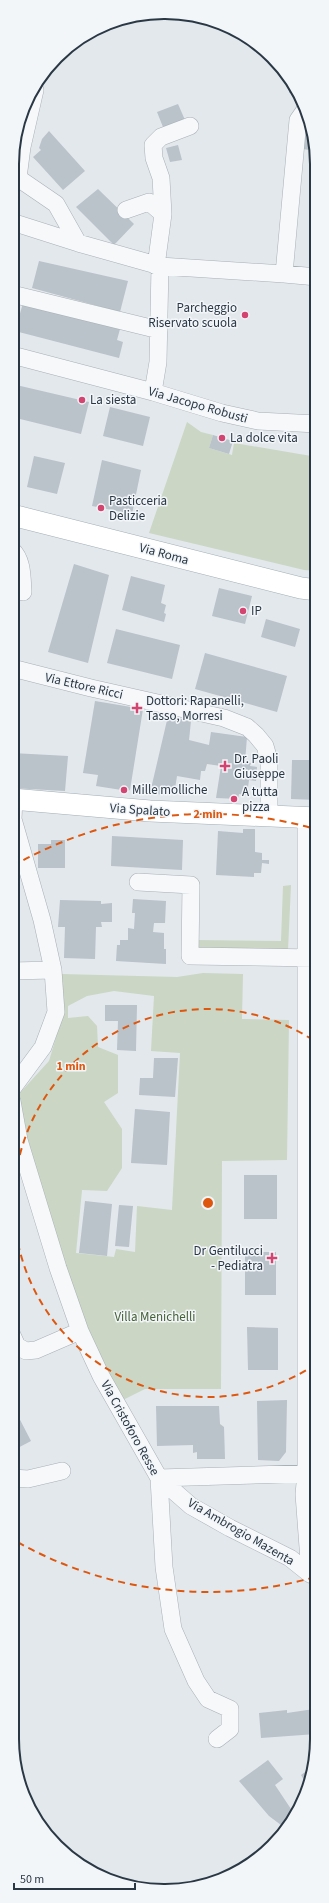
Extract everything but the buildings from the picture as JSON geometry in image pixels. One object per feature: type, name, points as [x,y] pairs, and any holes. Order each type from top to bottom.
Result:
[{"type":"main road","name":"Via Roma","points":[[19,516],[196,563],[310,589]]},
{"type":"main road","name":"Via Spalato","points":[[19,800],[150,811],[310,818]]},
{"type":"street","points":[[19,161],[31,106]]},
{"type":"street","points":[[284,274],[298,120],[301,115]]},
{"type":"street","points":[[153,392],[158,362],[158,266],[163,214],[161,178],[154,158],[153,145],[161,137],[190,126]]},
{"type":"street","points":[[19,182],[56,204],[78,242]]},
{"type":"street","points":[[126,210],[148,202],[163,214]]},
{"type":"street","points":[[19,224],[158,266],[284,274],[310,277]]},
{"type":"street","points":[[19,296],[158,330]]},
{"type":"street","name":"Via Jacopo Robusti","points":[[19,357],[153,392],[222,413],[258,421],[310,424]]},
{"type":"street","points":[[19,562],[22,569],[23,592]]},
{"type":"street","name":"Via Ettore Ricci","points":[[19,670],[91,688],[224,718],[247,727],[265,746],[269,760],[269,816]]},
{"type":"street","points":[[19,840],[42,920],[53,970],[56,1012],[43,1047],[19,1080]]},
{"type":"street","points":[[138,882],[191,885],[190,956],[310,957]]},
{"type":"street","points":[[19,971],[53,970]]},
{"type":"street","name":"Via Cristoforo Resse","points":[[19,1140],[58,1268],[80,1331],[101,1376],[159,1478],[164,1567],[172,1629],[196,1681],[208,1699],[230,1709],[230,1729],[216,1739]]},
{"type":"street","points":[[19,1347],[26,1350],[36,1350],[80,1331]]},
{"type":"street","points":[[19,1478],[28,1479],[62,1471]]},
{"type":"street","name":"Via Ambrogio Mazenta","points":[[159,1478],[310,1473]]},
{"type":"street","points":[[310,1476],[304,1494],[310,1549]]},
{"type":"street","name":"Via Ambrogio Mazenta","points":[[159,1478],[191,1506],[230,1528],[290,1558],[310,1574]]},
{"type":"green space","points":[[187,422],[201,432],[213,435],[209,448],[232,455],[234,443],[310,456],[310,570],[149,533]]},
{"type":"green space","points":[[291,885],[288,950],[193,948],[193,940],[281,941],[283,886]]},
{"type":"green space","name":"Villa Menichelli","points":[[203,973],[243,974],[242,1019],[289,1020],[287,1160],[222,1161],[221,1389],[145,1389],[123,1400],[102,1367],[63,1267],[25,1141],[19,1102],[19,1094],[49,1061],[63,1014],[61,974],[177,977]],"holes":[[[114,991],[154,996],[151,1051],[180,1053],[172,1210],[137,1206],[135,1252],[116,1249],[114,1257],[76,1253],[82,1190],[107,1191],[122,1168],[122,1129],[104,1102],[118,1093],[118,1055],[98,1047],[97,1026],[88,1016],[68,1018],[68,1006],[87,996]]]},
{"type":"place","name":"Parcheggio Riservato scuola","points":[[245,315]]},
{"type":"place","name":"La siesta","points":[[82,400]]},
{"type":"place","name":"La dolce vita","points":[[222,438]]},
{"type":"place","name":"Pasticceria Delizie","points":[[101,508]]},
{"type":"place","name":"IP","points":[[243,611]]},
{"type":"place","name":"Dottori: Rapanelli, Tasso, Morresi","points":[[137,708]]},
{"type":"place","name":"Dr. Paoli Giuseppe","points":[[225,766]]},
{"type":"place","name":"Mille molliche","points":[[124,790]]},
{"type":"place","name":"A tutta pizza","points":[[234,799]]},
{"type":"place","name":"Dr Gentilucci - Pediatra","points":[[272,1258]]}]
